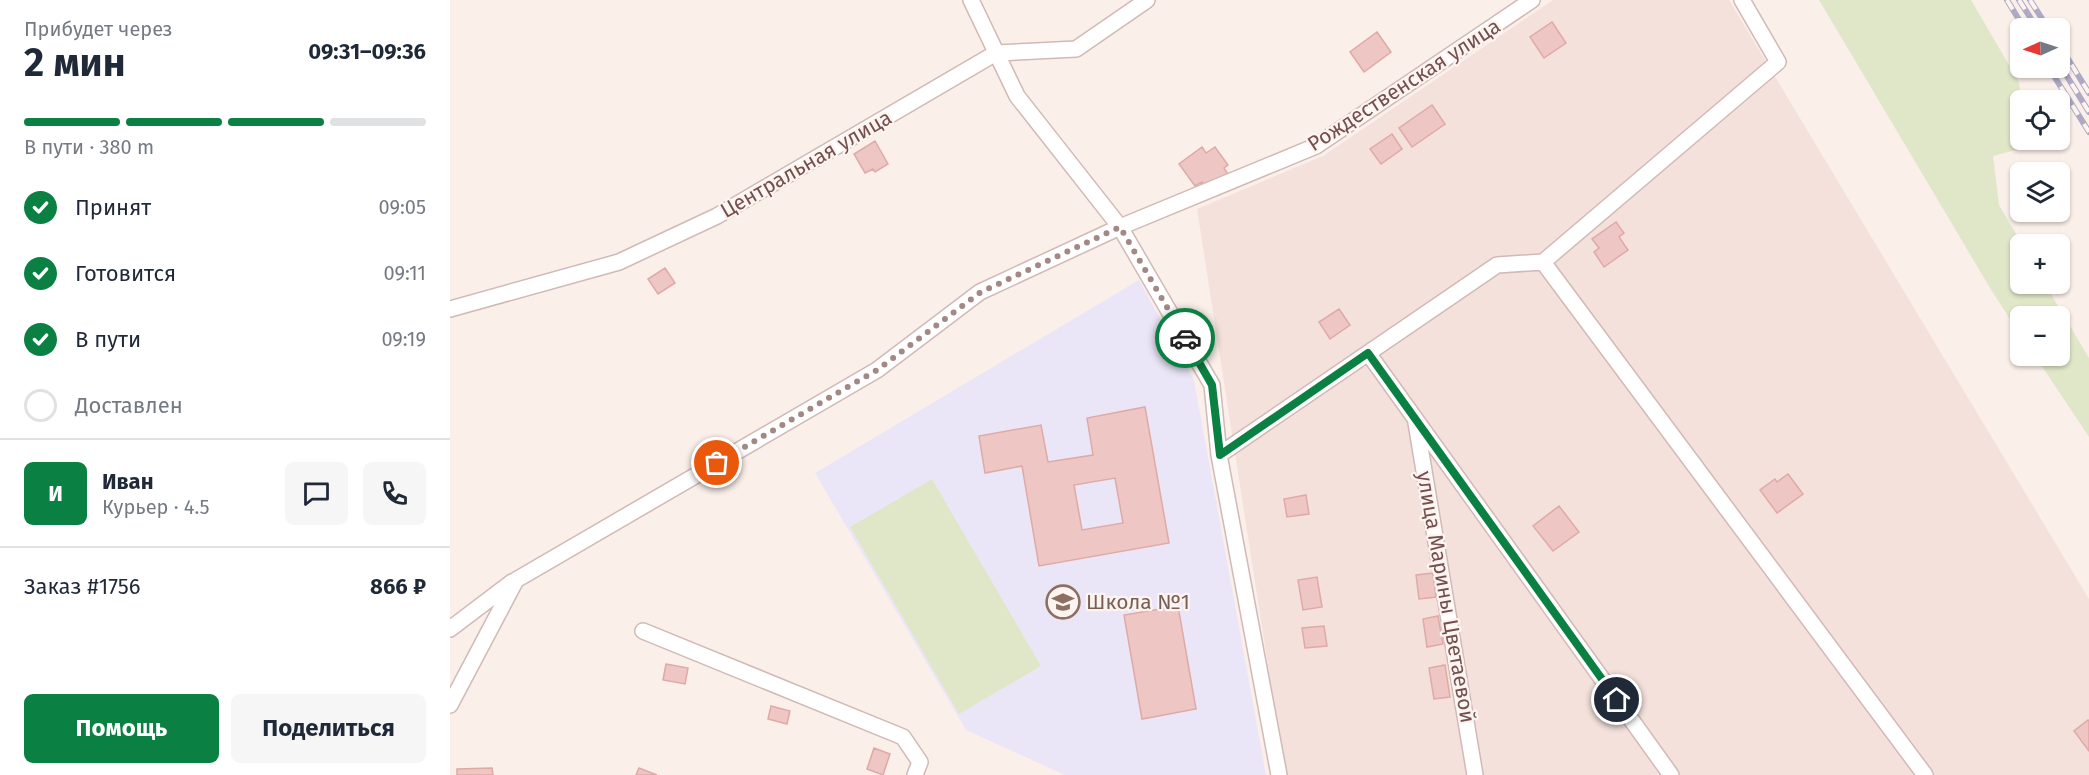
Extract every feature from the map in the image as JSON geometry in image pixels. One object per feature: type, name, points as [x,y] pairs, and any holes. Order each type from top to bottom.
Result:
[{"type":"street","points":[[971,0],[1017,96],[1120,227],[1212,385],[1220,455],[1280,775]]},
{"type":"street","name":"Центральная улица","points":[[450,309],[619,262],[717,216],[996,53],[1076,49],[1147,0]]},
{"type":"street","name":"Рождественская улица","points":[[450,629],[516,580],[877,370],[981,292],[1120,227],[1316,146],[1532,0]]},
{"type":"street","points":[[1220,455],[1497,265],[1543,262],[1778,62],[1742,0]]},
{"type":"street","points":[[1543,262],[1925,775]]},
{"type":"street","name":"улица Марины Цветаевой","points":[[1368,353],[1671,775]]},
{"type":"street","name":"улица Марины Цветаевой","points":[[1416,419],[1475,775]]},
{"type":"street","points":[[450,705],[516,580]]},
{"type":"street","points":[[643,631],[903,737],[920,762],[915,775]]},
{"type":"shaded area","points":[[1553,0],[1729,0],[2089,599],[2089,775],[1285,775],[1197,209],[1323,156]]},
{"type":"shaded area","name":"Школа №1","points":[[1139,280],[1194,380],[1266,775],[1065,775],[966,730],[815,473]]},
{"type":"green space","points":[[1819,0],[1971,0],[2010,67],[2010,78],[2017,78],[2019,82],[2020,90],[2010,90],[2010,150],[2016,150],[1993,156],[1999,205],[2016,234],[2010,234],[2010,294],[2051,294],[2058,306],[2010,306],[2010,319]]},
{"type":"green space","points":[[2070,326],[2089,358],[2089,437],[2042,366],[2070,366]]},
{"type":"green space","points":[[932,479],[1041,666],[959,714],[850,527]]},
{"type":"building","points":[[1552,22],[1566,43],[1544,58],[1530,37]]},
{"type":"building","points":[[1377,32],[1391,52],[1364,72],[1350,52]]},
{"type":"building","points":[[1432,105],[1445,124],[1412,147],[1399,128]]},
{"type":"building","points":[[1392,134],[1402,149],[1381,164],[1370,149]]},
{"type":"building","points":[[875,141],[888,164],[875,172],[873,169],[865,173],[854,154]]},
{"type":"building","points":[[1202,147],[1206,153],[1215,147],[1228,165],[1224,168],[1229,176],[1214,186],[1210,181],[1204,185],[1202,182],[1195,186],[1179,164]]},
{"type":"building","points":[[1616,222],[1624,233],[1619,237],[1628,250],[1604,267],[1594,252],[1599,248],[1592,239]]},
{"type":"building","points":[[665,268],[675,283],[658,294],[648,279]]},
{"type":"building","points":[[1339,309],[1350,325],[1330,339],[1319,322]]},
{"type":"building","points":[[1145,407],[1169,543],[1039,566],[1022,466],[985,473],[979,436],[1041,425],[1048,462],[1093,455],[1087,418]],"holes":[[[1115,478],[1123,523],[1082,530],[1074,485]]]},
{"type":"building","points":[[1788,474],[1803,494],[1777,513],[1760,490],[1775,479],[1777,482]]},
{"type":"building","points":[[1306,495],[1309,514],[1287,517],[1284,499]]},
{"type":"building","points":[[1559,506],[1579,532],[1553,551],[1533,526]]},
{"type":"building","points":[[1433,573],[1436,597],[1419,599],[1416,575]]},
{"type":"building","points":[[1317,577],[1322,607],[1303,610],[1298,580]]},
{"type":"building","points":[[1178,606],[1196,709],[1142,719],[1124,615]]},
{"type":"building","points":[[1438,616],[1443,644],[1427,647],[1423,619]]},
{"type":"building","points":[[1324,626],[1327,646],[1305,648],[1302,628]]},
{"type":"building","points":[[666,664],[688,668],[685,684],[663,680]]},
{"type":"building","points":[[1445,665],[1450,697],[1434,699],[1429,668]]},
{"type":"building","points":[[771,706],[790,711],[787,724],[768,719]]},
{"type":"building","points":[[2089,721],[2089,751],[2074,731]]},
{"type":"building","points":[[874,748],[890,754],[883,775],[867,769]]},
{"type":"building","points":[[492,768],[493,775],[457,775],[457,769]]},
{"type":"building","points":[[639,768],[657,775],[636,775]]},
{"type":"railway","points":[[2007,0],[2018,18]]},
{"type":"railway","points":[[2019,0],[2031,18]]},
{"type":"railway","points":[[2030,0],[2042,18]]},
{"type":"railway","points":[[2070,62],[2089,93]]},
{"type":"railway","points":[[2055,78],[2089,132]]},
{"type":"railway","points":[[2068,78],[2089,112]]},
{"type":"way so far","points":[[717,463],[877,370],[981,292],[1120,227],[1185,338]]},
{"type":"place","name":"Школа №1","points":[[1063,602]]},
{"type":"route","points":[[1185,338],[1212,385],[1220,455],[1368,353],[1617,700]]}]
